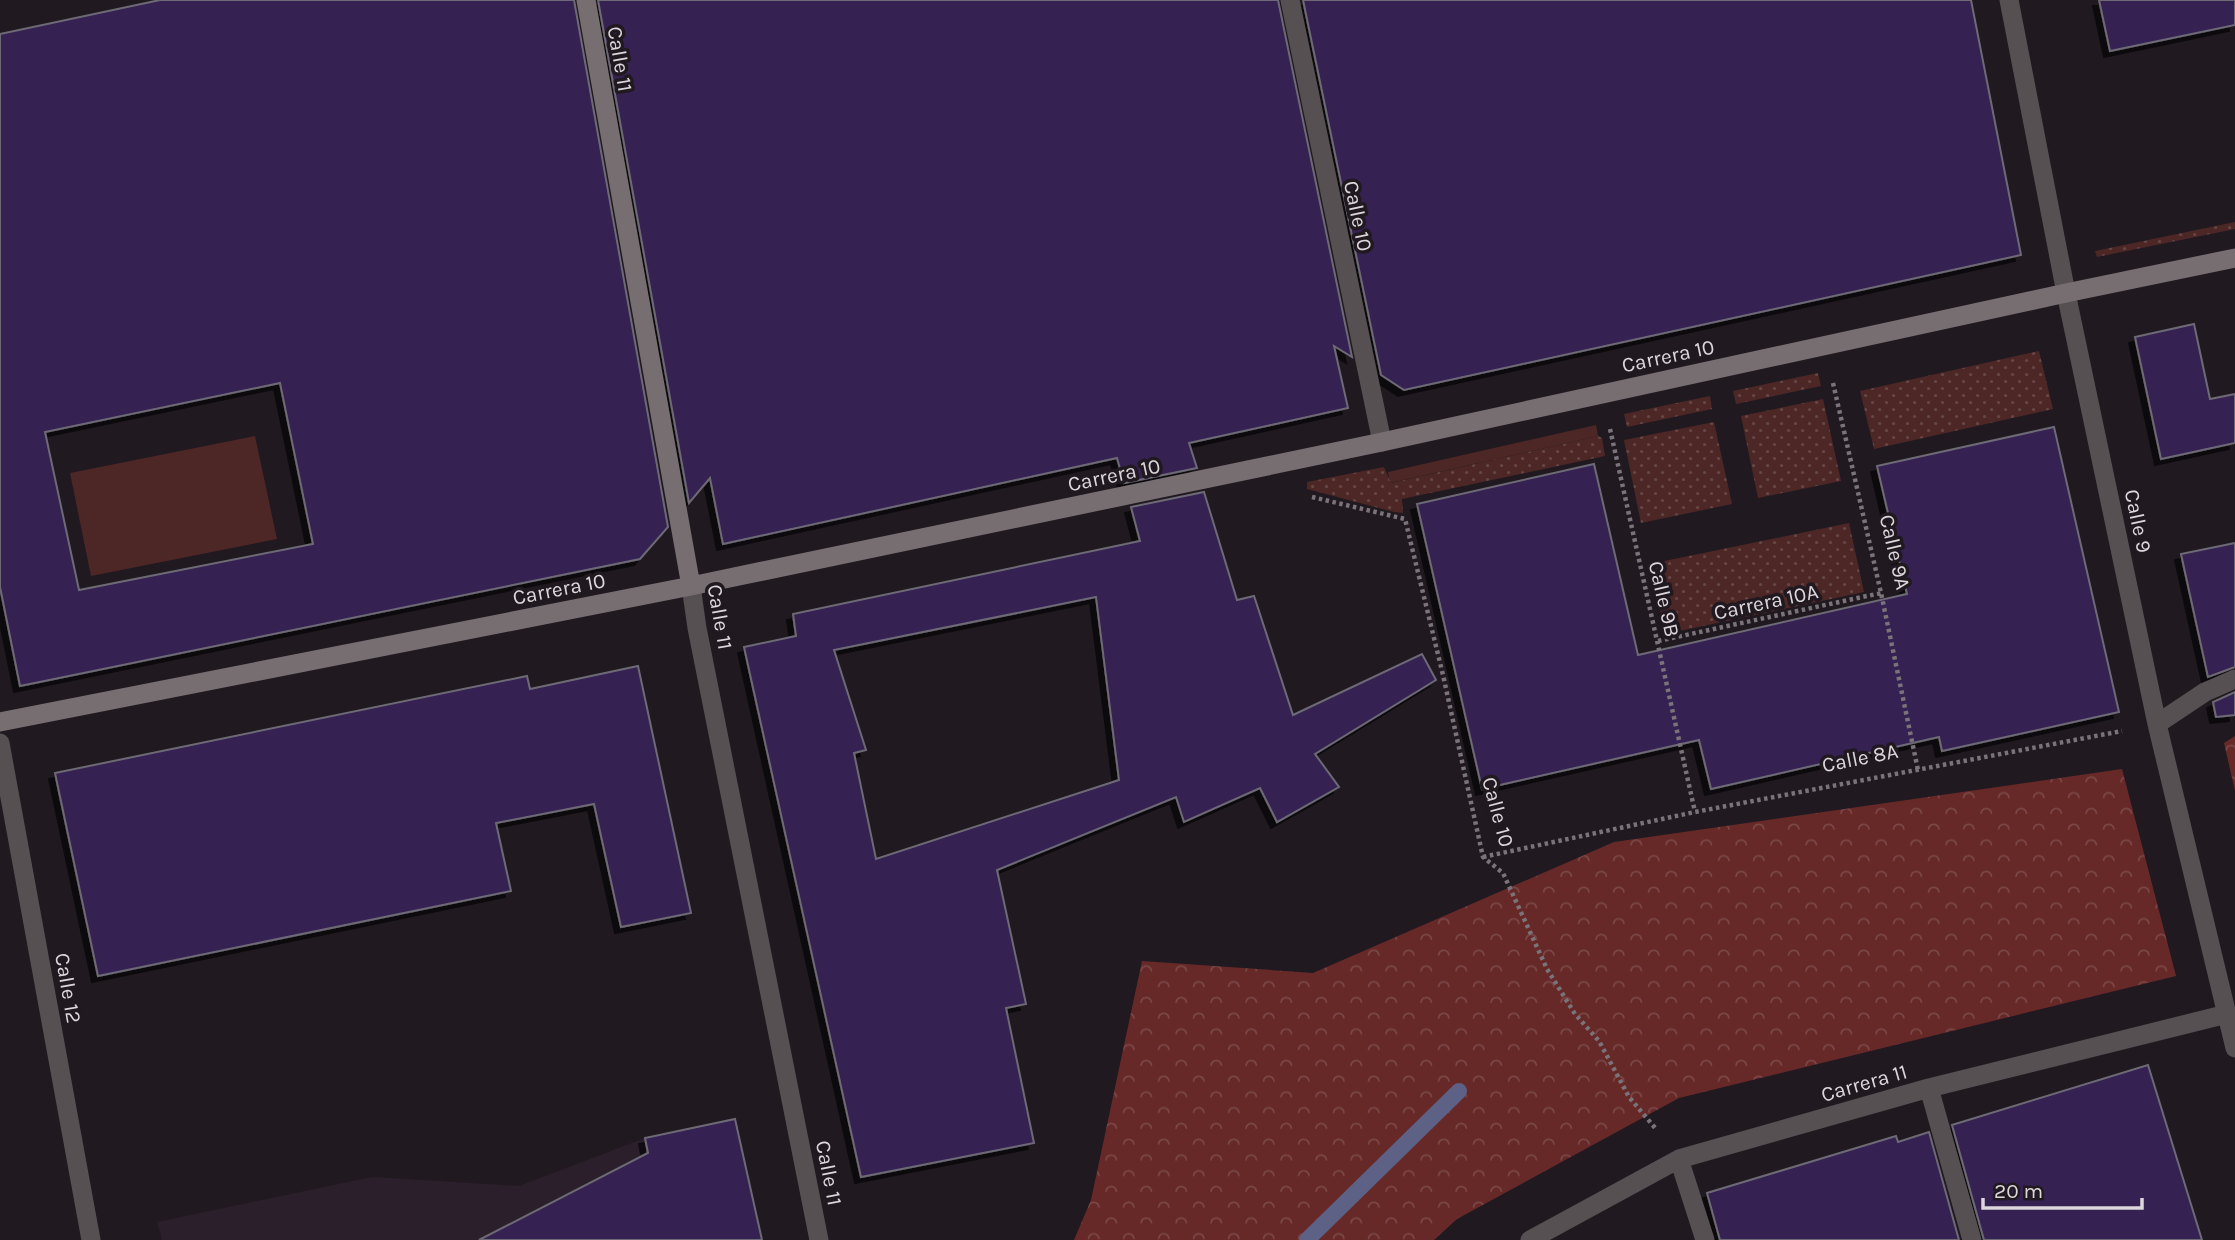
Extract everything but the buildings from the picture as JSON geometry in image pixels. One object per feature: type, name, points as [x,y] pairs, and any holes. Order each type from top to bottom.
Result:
[{"type":"main road","name":"Calle 11","points":[[586,0],[691,586]]},
{"type":"main road","name":"Carrera 10","points":[[0,722],[691,586],[1382,442],[2235,258]]},
{"type":"street","name":"Calle 10","points":[[1290,0],[1382,442]]},
{"type":"street","name":"Calle 9","points":[[2009,0],[2066,293],[2157,724],[2235,1048]]},
{"type":"street","name":"Calle 11","points":[[691,586],[697,628],[819,1240]]},
{"type":"street","points":[[2157,724],[2205,692],[2235,679]]},
{"type":"street","name":"Calle 12","points":[[0,743],[91,1240]]},
{"type":"street","name":"Carrera 11","points":[[1530,1240],[1679,1159],[1929,1088],[2227,1014]]},
{"type":"street","points":[[1929,1088],[1972,1240]]},
{"type":"street","points":[[1679,1159],[1705,1240]]},
{"type":"path","name":"Calle 9A","points":[[1824,345],[1918,770]]},
{"type":"path","name":"Calle 9B","points":[[1602,394],[1695,811]]},
{"type":"path","name":"Calle 10","points":[[1296,460],[1307,495],[1405,519],[1483,857],[1503,873],[1547,969],[1575,1014],[1599,1041],[1629,1097],[1679,1159]]},
{"type":"path","name":"Carrera 10A","points":[[1658,641],[1881,593]]},
{"type":"path","name":"Calle 8A","points":[[1483,857],[1695,811],[2157,724]]},
{"type":"shaded area","points":[[2235,222],[2235,229],[2097,257],[2095,251]]},
{"type":"shaded area","points":[[2039,351],[2053,409],[1874,449],[1860,391]]},
{"type":"shaded area","points":[[1818,373],[1821,386],[1736,404],[1733,391]]},
{"type":"shaded area","points":[[1710,396],[1712,409],[1627,427],[1624,414]]},
{"type":"shaded area","points":[[1823,399],[1841,481],[1758,498],[1741,416]]},
{"type":"shaded area","points":[[1714,422],[1732,504],[1641,523],[1624,440]]},
{"type":"shaded area","points":[[1596,425],[1598,436],[1390,483],[1388,472]]},
{"type":"shaded area","points":[[255,436],[277,539],[91,576],[70,473]]},
{"type":"shaded area","points":[[1598,436],[1602,438],[1605,456],[1402,499],[1403,513],[1307,489],[1307,482],[1384,467],[1391,483]]},
{"type":"shaded area","points":[[1849,523],[1864,592],[1665,634],[1650,564]]},
{"type":"shaded area","points":[[645,1138],[650,1164],[605,1175],[480,1240],[162,1240],[157,1222],[372,1177],[519,1186]]},
{"type":"green space","points":[[2235,736],[2235,791],[2224,743]]},
{"type":"green space","points":[[2122,769],[2176,976],[1679,1098],[1457,1219],[1434,1240],[1074,1240],[1091,1200],[1142,961],[1313,973],[1614,842]]},
{"type":"waterway","points":[[1307,1240],[1459,1091]]}]
